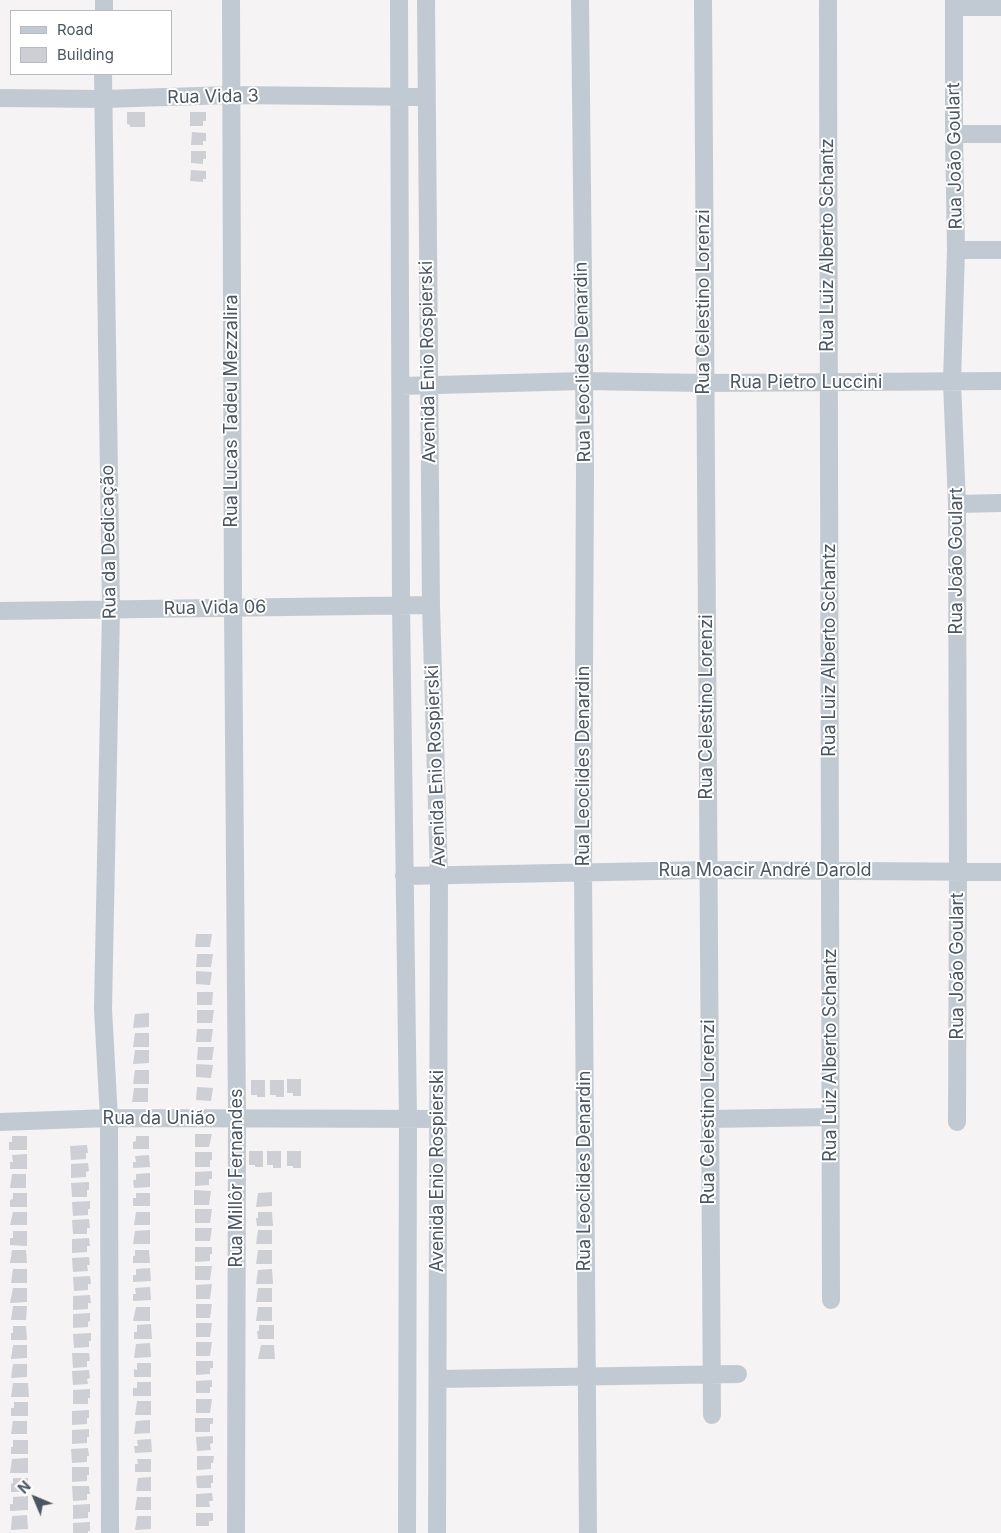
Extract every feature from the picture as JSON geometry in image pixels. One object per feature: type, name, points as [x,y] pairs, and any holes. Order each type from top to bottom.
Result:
[{"type":"street","name":"Rua Lucas Tadeu Mezzalira","points":[[231,0],[234,823]]},
{"type":"street","name":"Avenida Enio Rospierski","points":[[399,0],[401,605],[408,1119],[407,1533]]},
{"type":"street","name":"Avenida Enio Rospierski","points":[[426,0],[425,97],[431,605],[439,876],[437,1533]]},
{"type":"street","name":"Rua Leoclides Denardin","points":[[580,0],[584,381],[583,871],[588,1533]]},
{"type":"street","name":"Rua Celestino Lorenzi","points":[[703,0],[712,1415]]},
{"type":"street","name":"Rua Luiz Alberto Schantz","points":[[828,0],[827,383],[831,871],[831,1300]]},
{"type":"street","points":[[954,4],[1001,7]]},
{"type":"street","name":"Rua João Goulart","points":[[954,4],[956,250],[952,382],[957,504],[957,1122]]},
{"type":"street","name":"Rua da Dedicação","points":[[103,75],[111,610],[103,1009],[109,1118],[110,1533]]},
{"type":"street","name":"Rua Vida 3","points":[[0,98],[103,99],[231,95],[425,97]]},
{"type":"street","points":[[954,134],[1001,134]]},
{"type":"street","points":[[956,250],[1001,250]]},
{"type":"street","name":"Rua Pietro Luccini","points":[[401,386],[584,381],[704,383],[1001,381]]},
{"type":"street","points":[[957,504],[1001,504]]},
{"type":"street","name":"Rua Vida 06","points":[[0,611],[431,605]]},
{"type":"street","name":"Rua Millôr Fernandes","points":[[234,823],[237,1120],[236,1533]]},
{"type":"street","name":"Rua Moacir André Darold","points":[[404,876],[708,870],[1001,872]]},
{"type":"street","points":[[709,1118],[831,1117]]},
{"type":"street","name":"Rua da União","points":[[0,1122],[109,1118],[237,1120],[438,1119]]},
{"type":"street","points":[[438,1378],[738,1374]]},
{"type":"building","points":[[127,112],[145,112],[145,127],[130,127],[127,124]]},
{"type":"building","points":[[190,112],[206,112],[206,121],[203,121],[203,126],[190,126]]},
{"type":"building","points":[[192,132],[206,133],[206,141],[203,141],[203,145],[191,145]]},
{"type":"building","points":[[191,151],[206,151],[206,159],[203,159],[203,164],[191,163]]},
{"type":"building","points":[[191,170],[206,171],[206,179],[203,179],[203,182],[190,181]]},
{"type":"building","points":[[196,934],[212,934],[210,947],[195,947]]},
{"type":"building","points":[[197,954],[213,954],[211,967],[196,967]]},
{"type":"building","points":[[196,971],[212,972],[210,985],[196,984]]},
{"type":"building","points":[[197,992],[213,992],[212,1005],[197,1005]]},
{"type":"building","points":[[197,1010],[214,1010],[212,1023],[197,1023]]},
{"type":"building","points":[[149,1013],[149,1027],[133,1028],[135,1014]]},
{"type":"building","points":[[197,1029],[213,1029],[211,1042],[196,1042]]},
{"type":"building","points":[[135,1033],[149,1033],[149,1047],[133,1047]]},
{"type":"building","points":[[198,1047],[214,1047],[212,1060],[197,1060]]},
{"type":"building","points":[[135,1050],[149,1050],[149,1063],[133,1064]]},
{"type":"building","points":[[196,1064],[213,1065],[211,1078],[196,1077]]},
{"type":"building","points":[[135,1070],[149,1070],[149,1084],[133,1084]]},
{"type":"building","points":[[287,1079],[301,1079],[301,1096],[293,1096],[293,1093],[287,1093]]},
{"type":"building","points":[[251,1080],[265,1080],[265,1097],[251,1095]]},
{"type":"building","points":[[270,1080],[284,1080],[284,1097],[270,1095]]},
{"type":"building","points":[[197,1087],[213,1088],[211,1101],[196,1100]]},
{"type":"building","points":[[134,1088],[148,1088],[148,1102],[132,1102]]},
{"type":"building","points":[[195,1134],[212,1134],[209,1147],[195,1147]]},
{"type":"building","points":[[12,1136],[27,1136],[27,1150],[9,1150],[9,1142],[12,1142]]},
{"type":"building","points":[[136,1136],[149,1136],[149,1149],[133,1149],[133,1142],[136,1141]]},
{"type":"building","points":[[87,1145],[88,1153],[86,1153],[86,1159],[71,1160],[70,1146]]},
{"type":"building","points":[[249,1151],[263,1151],[263,1167],[249,1165]]},
{"type":"building","points":[[267,1151],[281,1151],[281,1168],[273,1168],[273,1165],[267,1165]]},
{"type":"building","points":[[287,1151],[301,1151],[301,1168],[287,1166]]},
{"type":"building","points":[[195,1152],[212,1152],[210,1167],[195,1167]]},
{"type":"building","points":[[27,1154],[27,1169],[10,1169],[10,1162],[13,1162],[12,1155]]},
{"type":"building","points":[[149,1155],[150,1167],[133,1168],[133,1162],[136,1162],[135,1156]]},
{"type":"building","points":[[88,1163],[89,1171],[86,1172],[86,1177],[71,1178],[71,1164]]},
{"type":"building","points":[[212,1171],[212,1179],[209,1179],[209,1185],[195,1186],[195,1172]]},
{"type":"building","points":[[150,1173],[150,1187],[134,1188],[133,1180],[136,1180],[136,1174]]},
{"type":"building","points":[[12,1174],[26,1174],[26,1188],[10,1188]]},
{"type":"building","points":[[89,1182],[87,1197],[72,1197],[71,1183]]},
{"type":"building","points":[[194,1190],[211,1191],[209,1205],[194,1205]]},
{"type":"building","points":[[272,1192],[272,1206],[256,1207],[258,1193]]},
{"type":"building","points":[[13,1193],[27,1193],[27,1207],[10,1207]]},
{"type":"building","points":[[136,1193],[150,1193],[150,1206],[133,1206],[133,1198],[136,1198]]},
{"type":"building","points":[[90,1201],[88,1215],[73,1216],[72,1202]]},
{"type":"building","points":[[195,1209],[212,1209],[210,1223],[195,1223]]},
{"type":"building","points":[[13,1212],[27,1212],[27,1225],[10,1225]]},
{"type":"building","points":[[136,1212],[150,1212],[150,1225],[134,1225]]},
{"type":"building","points":[[258,1212],[272,1212],[273,1226],[257,1226],[256,1218],[258,1218]]},
{"type":"building","points":[[89,1219],[90,1228],[87,1228],[87,1234],[73,1234],[72,1220]]},
{"type":"building","points":[[195,1228],[212,1228],[210,1241],[195,1241]]},
{"type":"building","points":[[150,1230],[150,1244],[133,1244],[135,1231]]},
{"type":"building","points":[[258,1230],[272,1230],[272,1244],[256,1244]]},
{"type":"building","points":[[13,1231],[27,1231],[27,1246],[10,1245]]},
{"type":"building","points":[[89,1238],[90,1246],[87,1246],[87,1252],[72,1253],[72,1239]]},
{"type":"building","points":[[195,1247],[212,1247],[210,1261],[195,1262]]},
{"type":"building","points":[[12,1250],[26,1250],[27,1263],[10,1263]]},
{"type":"building","points":[[135,1250],[149,1250],[150,1263],[133,1263]]},
{"type":"building","points":[[258,1250],[272,1250],[272,1264],[256,1264]]},
{"type":"building","points":[[89,1257],[90,1265],[87,1265],[88,1271],[73,1272],[72,1258]]},
{"type":"building","points":[[195,1266],[212,1266],[210,1280],[195,1280]]},
{"type":"building","points":[[150,1268],[151,1281],[133,1282],[133,1275],[136,1275],[136,1269]]},
{"type":"building","points":[[13,1269],[27,1269],[27,1283],[11,1283]]},
{"type":"building","points":[[272,1269],[273,1284],[256,1284],[258,1270]]},
{"type":"building","points":[[90,1276],[91,1284],[88,1284],[88,1290],[74,1291],[73,1277]]},
{"type":"building","points":[[212,1284],[210,1299],[196,1299],[196,1285]]},
{"type":"building","points":[[150,1287],[151,1300],[133,1301],[133,1294],[136,1294],[135,1288]]},
{"type":"building","points":[[13,1288],[27,1288],[27,1302],[10,1303]]},
{"type":"building","points":[[258,1288],[272,1288],[272,1302],[256,1302]]},
{"type":"building","points":[[90,1295],[91,1303],[88,1303],[88,1309],[73,1310],[73,1296]]},
{"type":"building","points":[[196,1304],[212,1304],[210,1318],[196,1318]]},
{"type":"building","points":[[13,1306],[27,1306],[26,1320],[11,1320]]},
{"type":"building","points":[[136,1307],[150,1307],[150,1321],[133,1321]]},
{"type":"building","points":[[258,1307],[272,1307],[272,1321],[256,1321]]},
{"type":"building","points":[[90,1313],[88,1327],[73,1328],[73,1314]]},
{"type":"building","points":[[196,1323],[212,1323],[210,1337],[196,1337]]},
{"type":"building","points":[[151,1324],[152,1339],[134,1339],[137,1325]]},
{"type":"building","points":[[259,1325],[274,1325],[274,1339],[258,1339],[257,1331],[259,1331]]},
{"type":"building","points":[[13,1326],[26,1326],[27,1340],[11,1340]]},
{"type":"building","points":[[91,1333],[89,1347],[74,1348],[73,1334]]},
{"type":"building","points":[[196,1342],[212,1342],[210,1356],[196,1356]]},
{"type":"building","points":[[150,1343],[151,1357],[134,1358],[136,1344]]},
{"type":"building","points":[[13,1345],[27,1345],[27,1358],[11,1359]]},
{"type":"building","points":[[261,1345],[274,1345],[275,1359],[258,1359]]},
{"type":"building","points":[[72,1353],[89,1353],[90,1361],[87,1361],[87,1367],[73,1368]]},
{"type":"building","points":[[196,1361],[213,1361],[213,1368],[210,1368],[210,1374],[196,1375]]},
{"type":"building","points":[[137,1363],[151,1363],[151,1377],[134,1377],[134,1369],[137,1370]]},
{"type":"building","points":[[13,1364],[27,1364],[27,1377],[11,1378]]},
{"type":"building","points":[[89,1370],[90,1378],[87,1379],[88,1384],[73,1385],[72,1371]]},
{"type":"building","points":[[212,1380],[210,1393],[196,1393],[196,1381]]},
{"type":"building","points":[[137,1382],[151,1382],[151,1396],[133,1396],[133,1388],[137,1388]]},
{"type":"building","points":[[13,1383],[28,1383],[29,1397],[11,1397]]},
{"type":"building","points":[[90,1389],[88,1404],[73,1404],[73,1390]]},
{"type":"building","points":[[196,1399],[212,1399],[210,1413],[196,1413]]},
{"type":"building","points":[[137,1401],[151,1401],[151,1415],[135,1415]]},
{"type":"building","points":[[14,1402],[28,1402],[28,1416],[11,1416],[11,1408],[14,1408]]},
{"type":"building","points":[[89,1410],[87,1424],[72,1425],[72,1411]]},
{"type":"building","points":[[195,1418],[213,1418],[213,1424],[210,1424],[210,1432],[195,1432]]},
{"type":"building","points":[[150,1420],[150,1433],[134,1434],[136,1421]]},
{"type":"building","points":[[13,1421],[27,1421],[27,1434],[11,1434]]},
{"type":"building","points":[[89,1429],[87,1443],[72,1444],[72,1430]]},
{"type":"building","points":[[213,1436],[213,1443],[210,1444],[211,1450],[197,1451],[196,1437]]},
{"type":"building","points":[[151,1439],[152,1452],[135,1453],[134,1446],[138,1446],[137,1440]]},
{"type":"building","points":[[13,1440],[28,1440],[28,1454],[11,1454]]},
{"type":"building","points":[[88,1448],[89,1456],[87,1456],[87,1462],[72,1463],[71,1449]]},
{"type":"building","points":[[197,1456],[214,1456],[211,1469],[197,1470]]},
{"type":"building","points":[[28,1458],[28,1473],[10,1473],[12,1459]]},
{"type":"building","points":[[137,1459],[151,1459],[151,1472],[135,1472],[135,1464],[138,1464]]},
{"type":"building","points":[[72,1467],[89,1467],[87,1481],[72,1482]]},
{"type":"building","points":[[213,1475],[211,1488],[197,1488],[196,1476]]},
{"type":"building","points":[[151,1477],[151,1491],[136,1491],[138,1478]]},
{"type":"building","points":[[13,1478],[28,1478],[28,1492],[11,1492]]},
{"type":"building","points":[[72,1486],[89,1486],[90,1494],[87,1494],[87,1500],[73,1501]]},
{"type":"building","points":[[212,1493],[213,1501],[209,1501],[210,1507],[196,1507],[196,1494]]},
{"type":"building","points":[[28,1496],[28,1510],[10,1511],[13,1497]]},
{"type":"building","points":[[137,1497],[151,1497],[151,1510],[135,1510]]},
{"type":"building","points":[[90,1504],[88,1518],[73,1519],[73,1505]]},
{"type":"building","points":[[196,1513],[213,1513],[213,1521],[209,1521],[209,1526],[196,1526]]},
{"type":"building","points":[[27,1515],[28,1529],[11,1530],[12,1516]]},
{"type":"building","points":[[137,1516],[151,1516],[151,1529],[135,1530]]},
{"type":"building","points":[[90,1522],[90,1531],[88,1533],[73,1533],[73,1523]]}]
